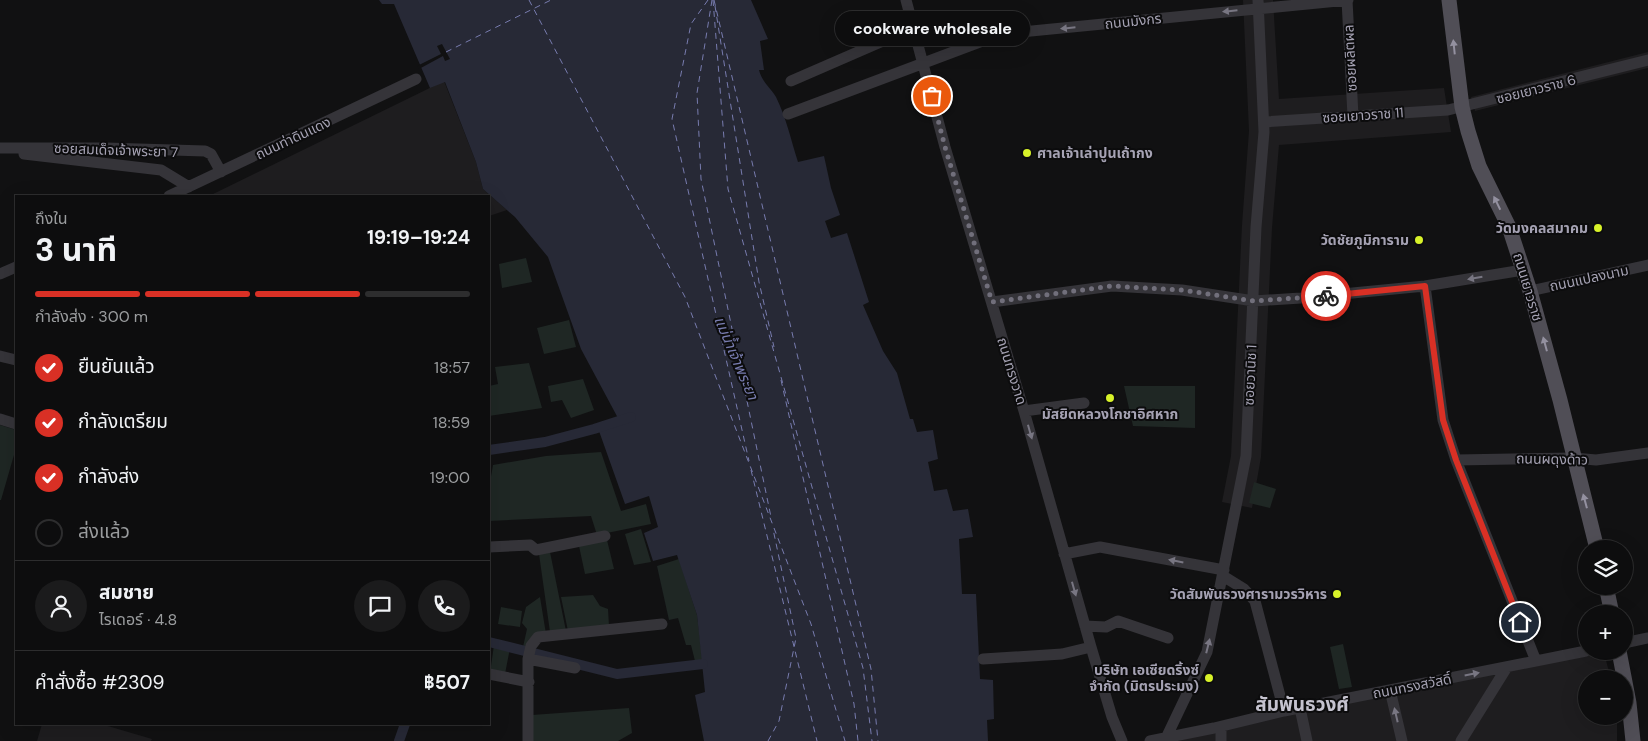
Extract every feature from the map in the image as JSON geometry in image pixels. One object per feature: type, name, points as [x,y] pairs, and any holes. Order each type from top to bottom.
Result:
[{"type":"main road","name":"ถนนเยาวราช","points":[[1449,0],[1462,107],[1479,166],[1508,227],[1530,291],[1595,540]]},
{"type":"main road","points":[[1621,660],[1629,703],[1633,741]]},
{"type":"street","name":"ถนนทรงวาด","points":[[906,0],[948,156],[1024,411],[1091,647],[1112,717],[1122,741]]},
{"type":"street","name":"ถนนมังกร","points":[[788,114],[1000,34],[1258,4],[1347,0]]},
{"type":"street","name":"ซอยผลิตผล","points":[[1347,0],[1353,116]]},
{"type":"street","name":"ซอยวานิช 1","points":[[1166,738],[1206,652],[1246,456],[1256,227],[1264,122],[1258,4]]},
{"type":"street","points":[[792,81],[883,41],[914,30]]},
{"type":"street","name":"ซอยเยาวราช 6","points":[[1462,107],[1648,60]]},
{"type":"street","name":"ถนนท่าดินแดง","points":[[172,195],[416,79]]},
{"type":"street","name":"ซอยเยาวราช 11","points":[[1264,122],[1448,110],[1462,107]]},
{"type":"street","points":[[1,150],[161,170],[189,187]]},
{"type":"street","name":"ซอยสมเด็จเจ้าพระยา 7","points":[[1,150],[205,151],[211,154],[221,172]]},
{"type":"street","name":"ถนนแปลงนาม","points":[[1530,291],[1648,265]]},
{"type":"street","points":[[0,274],[15,267]]},
{"type":"street","points":[[992,302],[1112,286],[1182,290],[1254,301],[1425,286],[1523,270]]},
{"type":"street","points":[[1425,286],[1443,420],[1456,460],[1536,661]]},
{"type":"street","points":[[0,356],[15,360]]},
{"type":"street","points":[[1024,411],[1084,403]]},
{"type":"street","points":[[0,419],[15,424]]},
{"type":"street","name":"ถนนผดุงด้าว","points":[[1456,460],[1574,458],[1596,460],[1648,453]]},
{"type":"street","points":[[490,547],[530,545],[536,550],[605,536]]},
{"type":"street","points":[[1064,554],[1100,546],[1223,573],[1244,588],[1255,601],[1284,711]]},
{"type":"street","points":[[1085,626],[1106,627],[1118,621],[1168,638]]},
{"type":"street","points":[[528,741],[528,659],[531,646],[538,637],[662,624]]},
{"type":"street","points":[[1633,641],[1648,638]]},
{"type":"street","points":[[983,659],[1062,654],[1091,647]]},
{"type":"street","name":"ถนนทรงสวัสดิ์","points":[[1150,741],[1221,727],[1284,711],[1578,653]]},
{"type":"street","points":[[528,659],[575,668]]},
{"type":"street","points":[[1461,741],[1507,667]]},
{"type":"street","points":[[490,674],[529,682]]},
{"type":"street","points":[[1390,690],[1402,741]]},
{"type":"street","points":[[1300,708],[1307,741]]},
{"type":"street","points":[[1221,727],[1221,741]]},
{"type":"shaded area","points":[[1243,0],[1273,0],[1279,99],[1444,88],[1451,132],[1279,145],[1272,228],[1261,457],[1252,508],[1222,502],[1231,456],[1242,225],[1249,131]]},
{"type":"shaded area","points":[[1648,52],[1648,68],[1475,111],[1471,97]]},
{"type":"shaded area","points":[[444,81],[476,162],[483,189],[490,195],[211,195]]},
{"type":"shaded area","points":[[490,195],[507,210],[490,216]]},
{"type":"shaded area","points":[[526,258],[532,282],[502,288],[499,264]]},
{"type":"shaded area","points":[[569,320],[576,347],[544,354],[537,328]]},
{"type":"shaded area","points":[[529,363],[542,408],[490,416],[490,386],[498,384],[495,367]]},
{"type":"shaded area","points":[[583,379],[594,410],[571,418],[562,400],[551,402],[548,386]]},
{"type":"shaded area","points":[[1124,386],[1195,386],[1195,428],[1133,426]]},
{"type":"shaded area","points":[[0,425],[15,430],[15,451],[0,500]]},
{"type":"shaded area","points":[[601,452],[621,511],[646,504],[651,524],[597,535],[591,516],[490,521],[490,482],[493,465],[546,456]]},
{"type":"shaded area","points":[[1254,482],[1276,489],[1270,508],[1249,503]]},
{"type":"shaded area","points":[[641,529],[651,562],[634,565],[625,534]]},
{"type":"shaded area","points":[[607,540],[614,569],[585,574],[579,546]]},
{"type":"shaded area","points":[[550,552],[566,631],[550,632],[539,554]]},
{"type":"shaded area","points":[[679,559],[697,615],[703,664],[696,665],[691,645],[686,645],[678,618],[669,620],[657,566]]},
{"type":"shaded area","points":[[593,595],[600,606],[608,609],[609,626],[568,631],[561,597]]},
{"type":"shaded area","points":[[540,597],[546,634],[528,648],[523,647],[527,629],[522,623],[526,607]]},
{"type":"shaded area","points":[[501,607],[522,611],[520,627],[498,624]]},
{"type":"shaded area","points":[[1343,644],[1352,687],[1339,689],[1330,647]]},
{"type":"shaded area","points":[[494,645],[510,648],[505,674],[490,673]]},
{"type":"shaded area","points":[[1578,658],[1578,660],[1606,660],[1609,670],[1578,670],[1578,725],[1617,725],[1617,741],[1173,741],[1270,718]]},
{"type":"shaded area","points":[[629,708],[632,733],[618,741],[532,741],[532,715]]},
{"type":"shaded area","points":[[42,725],[104,725],[152,739],[151,741],[37,741]]},
{"type":"water","name":"แม่น้ำเจ้าพระยา","points":[[379,0],[751,0],[768,39],[760,41],[764,70],[759,70],[760,74],[780,105],[798,162],[824,156],[831,188],[840,215],[825,221],[831,238],[847,233],[869,302],[863,305],[883,351],[897,373],[910,419],[913,419],[917,432],[933,430],[938,459],[928,462],[934,491],[947,489],[953,511],[968,509],[973,537],[959,539],[962,594],[976,594],[980,679],[993,680],[994,719],[987,720],[988,741],[704,741],[695,695],[705,692],[697,615],[677,555],[653,561],[644,533],[658,527],[649,496],[625,504],[599,431],[619,420],[581,349],[548,257],[515,217],[483,189],[476,162],[445,82],[430,88],[394,4],[382,4]]},
{"type":"pier","points":[[442,44],[450,59],[445,61],[443,56],[419,69],[417,66],[441,54],[437,46]]},
{"type":"waterway","points":[[490,450],[545,442],[631,417]]},
{"type":"waterway","points":[[490,642],[617,674],[703,664]]},
{"type":"waterway","points":[[399,741],[405,725]]},
{"type":"ferry route","points":[[529,0],[685,297],[811,624],[845,741]]},
{"type":"ferry route","points":[[446,52],[551,0]]},
{"type":"ferry route","points":[[708,0],[691,24],[672,119],[749,461]]},
{"type":"ferry route","points":[[712,0],[697,93],[701,179],[771,517]]},
{"type":"ferry route","points":[[713,0],[728,189],[863,668],[872,741]]},
{"type":"ferry route","points":[[714,0],[871,669],[878,741]]},
{"type":"ferry route","points":[[715,6],[759,282],[774,347]]},
{"type":"ferry route","points":[[781,380],[854,704],[858,741]]},
{"type":"ferry route","points":[[751,470],[817,741]]},
{"type":"ferry route","points":[[768,741],[779,721],[796,638],[773,529]]},
{"type":"way so far","points":[[932,96],[945,147],[992,302],[1112,286],[1182,290],[1254,301],[1326,296]]},
{"type":"place","name":"cookware wholesale","points":[[932,96]]},
{"type":"place","name":"ศาลเจ้าเล่าปูนเถ้ากง","points":[[1027,153]]},
{"type":"place","name":"วัดมงคลสมาคม","points":[[1598,228]]},
{"type":"place","name":"วัดชัยภูมิการาม","points":[[1419,240]]},
{"type":"place","name":"มัสยิดหลวงโกชาอิศหาก","points":[[1110,398]]},
{"type":"place","name":"วัดสัมพันธวงศารามวรวิหาร","points":[[1337,594]]},
{"type":"place","name":"บริษัท เอเซียดริ้งซ์ จำกัด (มิตรประมง)","points":[[1209,678]]},
{"type":"district","name":"สัมพันธวงศ์","points":[[1302,704]]},
{"type":"route","points":[[1326,296],[1425,286],[1443,420],[1456,460],[1520,622]]}]
